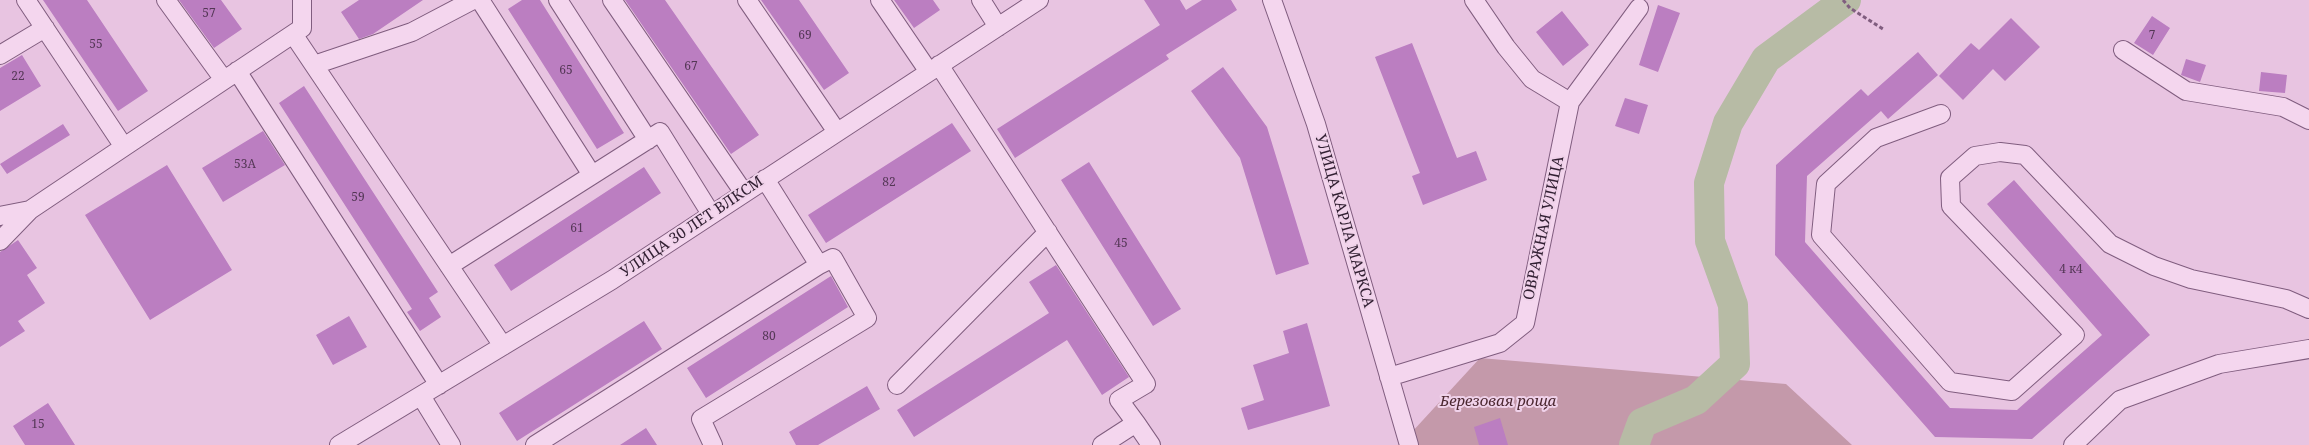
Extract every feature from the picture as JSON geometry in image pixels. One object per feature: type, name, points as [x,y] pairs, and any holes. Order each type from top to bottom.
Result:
[{"type":"street","points":[[26,0],[124,146]]},
{"type":"street","points":[[166,0],[230,76],[440,384]]},
{"type":"street","points":[[0,241],[30,210],[302,28],[302,0]]},
{"type":"street","points":[[314,65],[412,32],[473,0]]},
{"type":"street","points":[[480,0],[592,174]]},
{"type":"street","points":[[558,0],[648,140]]},
{"type":"street","points":[[612,0],[744,193]]},
{"type":"street","points":[[747,0],[837,132]]},
{"type":"street","points":[[880,0],[934,69],[1048,232],[1146,384],[1119,400],[1151,445]]},
{"type":"street","points":[[981,0],[998,27]]},
{"type":"street","name":"УЛИЦА 30 ЛЕТ ВЛКСМ","points":[[339,445],[612,280],[1039,0]]},
{"type":"street","name":"УЛИЦА КАРЛА МАРКСА","points":[[1272,0],[1316,124],[1409,445]]},
{"type":"street","points":[[1474,0],[1506,47],[1532,79],[1570,102]]},
{"type":"street","name":"ОВРАЖНАЯ УЛИЦА","points":[[1389,377],[1500,343],[1525,323],[1570,102],[1639,8]]},
{"type":"street","points":[[0,55],[45,28]]},
{"type":"street","points":[[293,34],[503,346]]},
{"type":"street","points":[[2123,50],[2186,90],[2283,107],[2309,107]]},
{"type":"street","points":[[2283,107],[2309,120]]},
{"type":"street","points":[[1941,114],[1876,138],[1826,184],[1822,234],[1950,382],[2012,391],[2075,335],[1951,206],[1950,178],[1975,156],[2000,152],[2026,155],[2110,244],[2154,266],[2191,279],[2286,299],[2309,309]]},
{"type":"street","points":[[449,266],[660,132],[711,214]]},
{"type":"street","points":[[765,179],[819,264]]},
{"type":"street","points":[[0,216],[30,210]]},
{"type":"street","points":[[896,385],[1048,232]]},
{"type":"street","points":[[534,445],[819,264],[833,258],[867,318],[701,419],[713,445]]},
{"type":"street","points":[[2073,445],[2120,400],[2218,364],[2309,349]]},
{"type":"street","points":[[421,396],[451,445]]},
{"type":"street","points":[[1102,445],[1136,424]]},
{"type":"path","points":[[1843,0],[1850,8],[1883,29]]},
{"type":"green space","name":"Березовая роща","points":[[1480,358],[1786,384],[1852,445],[1400,445]]},
{"type":"building","points":[[43,0],[87,0],[148,91],[118,111]]},
{"type":"building","points":[[179,0],[221,0],[242,29],[214,48]]},
{"type":"building","points":[[359,0],[423,0],[373,34],[359,39],[341,12]]},
{"type":"building","points":[[522,0],[540,0],[624,133],[597,149],[508,9]]},
{"type":"building","points":[[625,0],[665,0],[759,135],[731,154]]},
{"type":"building","points":[[761,0],[799,0],[849,73],[824,90]]},
{"type":"building","points":[[894,0],[933,0],[940,10],[914,28]]},
{"type":"building","points":[[1144,0],[1180,0],[1186,10],[1202,0],[1231,0],[1237,10],[1166,55],[1169,59],[1015,158],[997,129],[1160,25]]},
{"type":"building","points":[[1658,5],[1680,13],[1658,72],[1639,65]]},
{"type":"building","points":[[1562,11],[1589,45],[1563,66],[1536,32]]},
{"type":"building","points":[[2152,16],[2170,28],[2153,55],[2134,43]]},
{"type":"building","points":[[2011,18],[2040,47],[2005,81],[1993,69],[1963,100],[1939,76],[1971,43],[1979,50]]},
{"type":"building","points":[[1412,43],[1457,158],[1476,151],[1487,180],[1423,205],[1412,176],[1420,173],[1375,57]]},
{"type":"building","points":[[1918,52],[1938,75],[1888,119],[1881,111],[1807,176],[1805,242],[1950,408],[2017,410],[2102,335],[1987,204],[2014,180],[2150,335],[2032,439],[1935,437],[1775,255],[1776,165],[1861,89],[1868,96]]},
{"type":"building","points":[[22,55],[41,86],[0,111],[0,68]]},
{"type":"building","points":[[2186,59],[2206,65],[2200,82],[2181,75]]},
{"type":"building","points":[[1223,67],[1267,127],[1309,264],[1276,275],[1240,158],[1191,91]]},
{"type":"building","points":[[2261,72],[2287,75],[2285,93],[2259,91]]},
{"type":"building","points":[[304,86],[438,292],[429,298],[441,317],[420,331],[407,312],[412,309],[279,103]]},
{"type":"building","points":[[1625,98],[1648,105],[1639,134],[1615,126]]},
{"type":"building","points":[[952,123],[971,151],[826,243],[808,215]]},
{"type":"building","points":[[63,124],[70,135],[7,174],[0,164]]},
{"type":"building","points":[[263,131],[285,165],[223,202],[202,168]]},
{"type":"building","points":[[1089,162],[1181,309],[1153,326],[1061,180]]},
{"type":"building","points":[[167,165],[232,270],[150,320],[85,215]]},
{"type":"building","points":[[644,167],[661,193],[511,291],[494,265]]},
{"type":"building","points":[[18,240],[37,268],[27,275],[45,303],[18,321],[25,331],[0,347],[0,252]]},
{"type":"building","points":[[1056,265],[1129,377],[1102,395],[1067,340],[914,437],[897,410],[1049,313],[1029,282]]},
{"type":"building","points":[[831,276],[848,307],[706,398],[687,368]]},
{"type":"building","points":[[349,316],[367,347],[333,365],[316,335]]},
{"type":"building","points":[[644,321],[662,349],[517,441],[499,413]]},
{"type":"building","points":[[1307,323],[1330,406],[1248,430],[1241,408],[1264,400],[1253,365],[1289,353],[1283,331]]},
{"type":"building","points":[[867,386],[880,409],[818,445],[796,445],[789,432]]},
{"type":"building","points":[[48,403],[75,445],[25,445],[13,426]]},
{"type":"building","points":[[1500,418],[1508,445],[1479,445],[1474,427]]},
{"type":"building","points":[[646,428],[657,445],[620,445]]},
{"type":"waterway","points":[[1634,445],[1642,423],[1696,400],[1735,364],[1733,305],[1710,241],[1709,183],[1728,123],[1766,59],[1846,0]]}]
